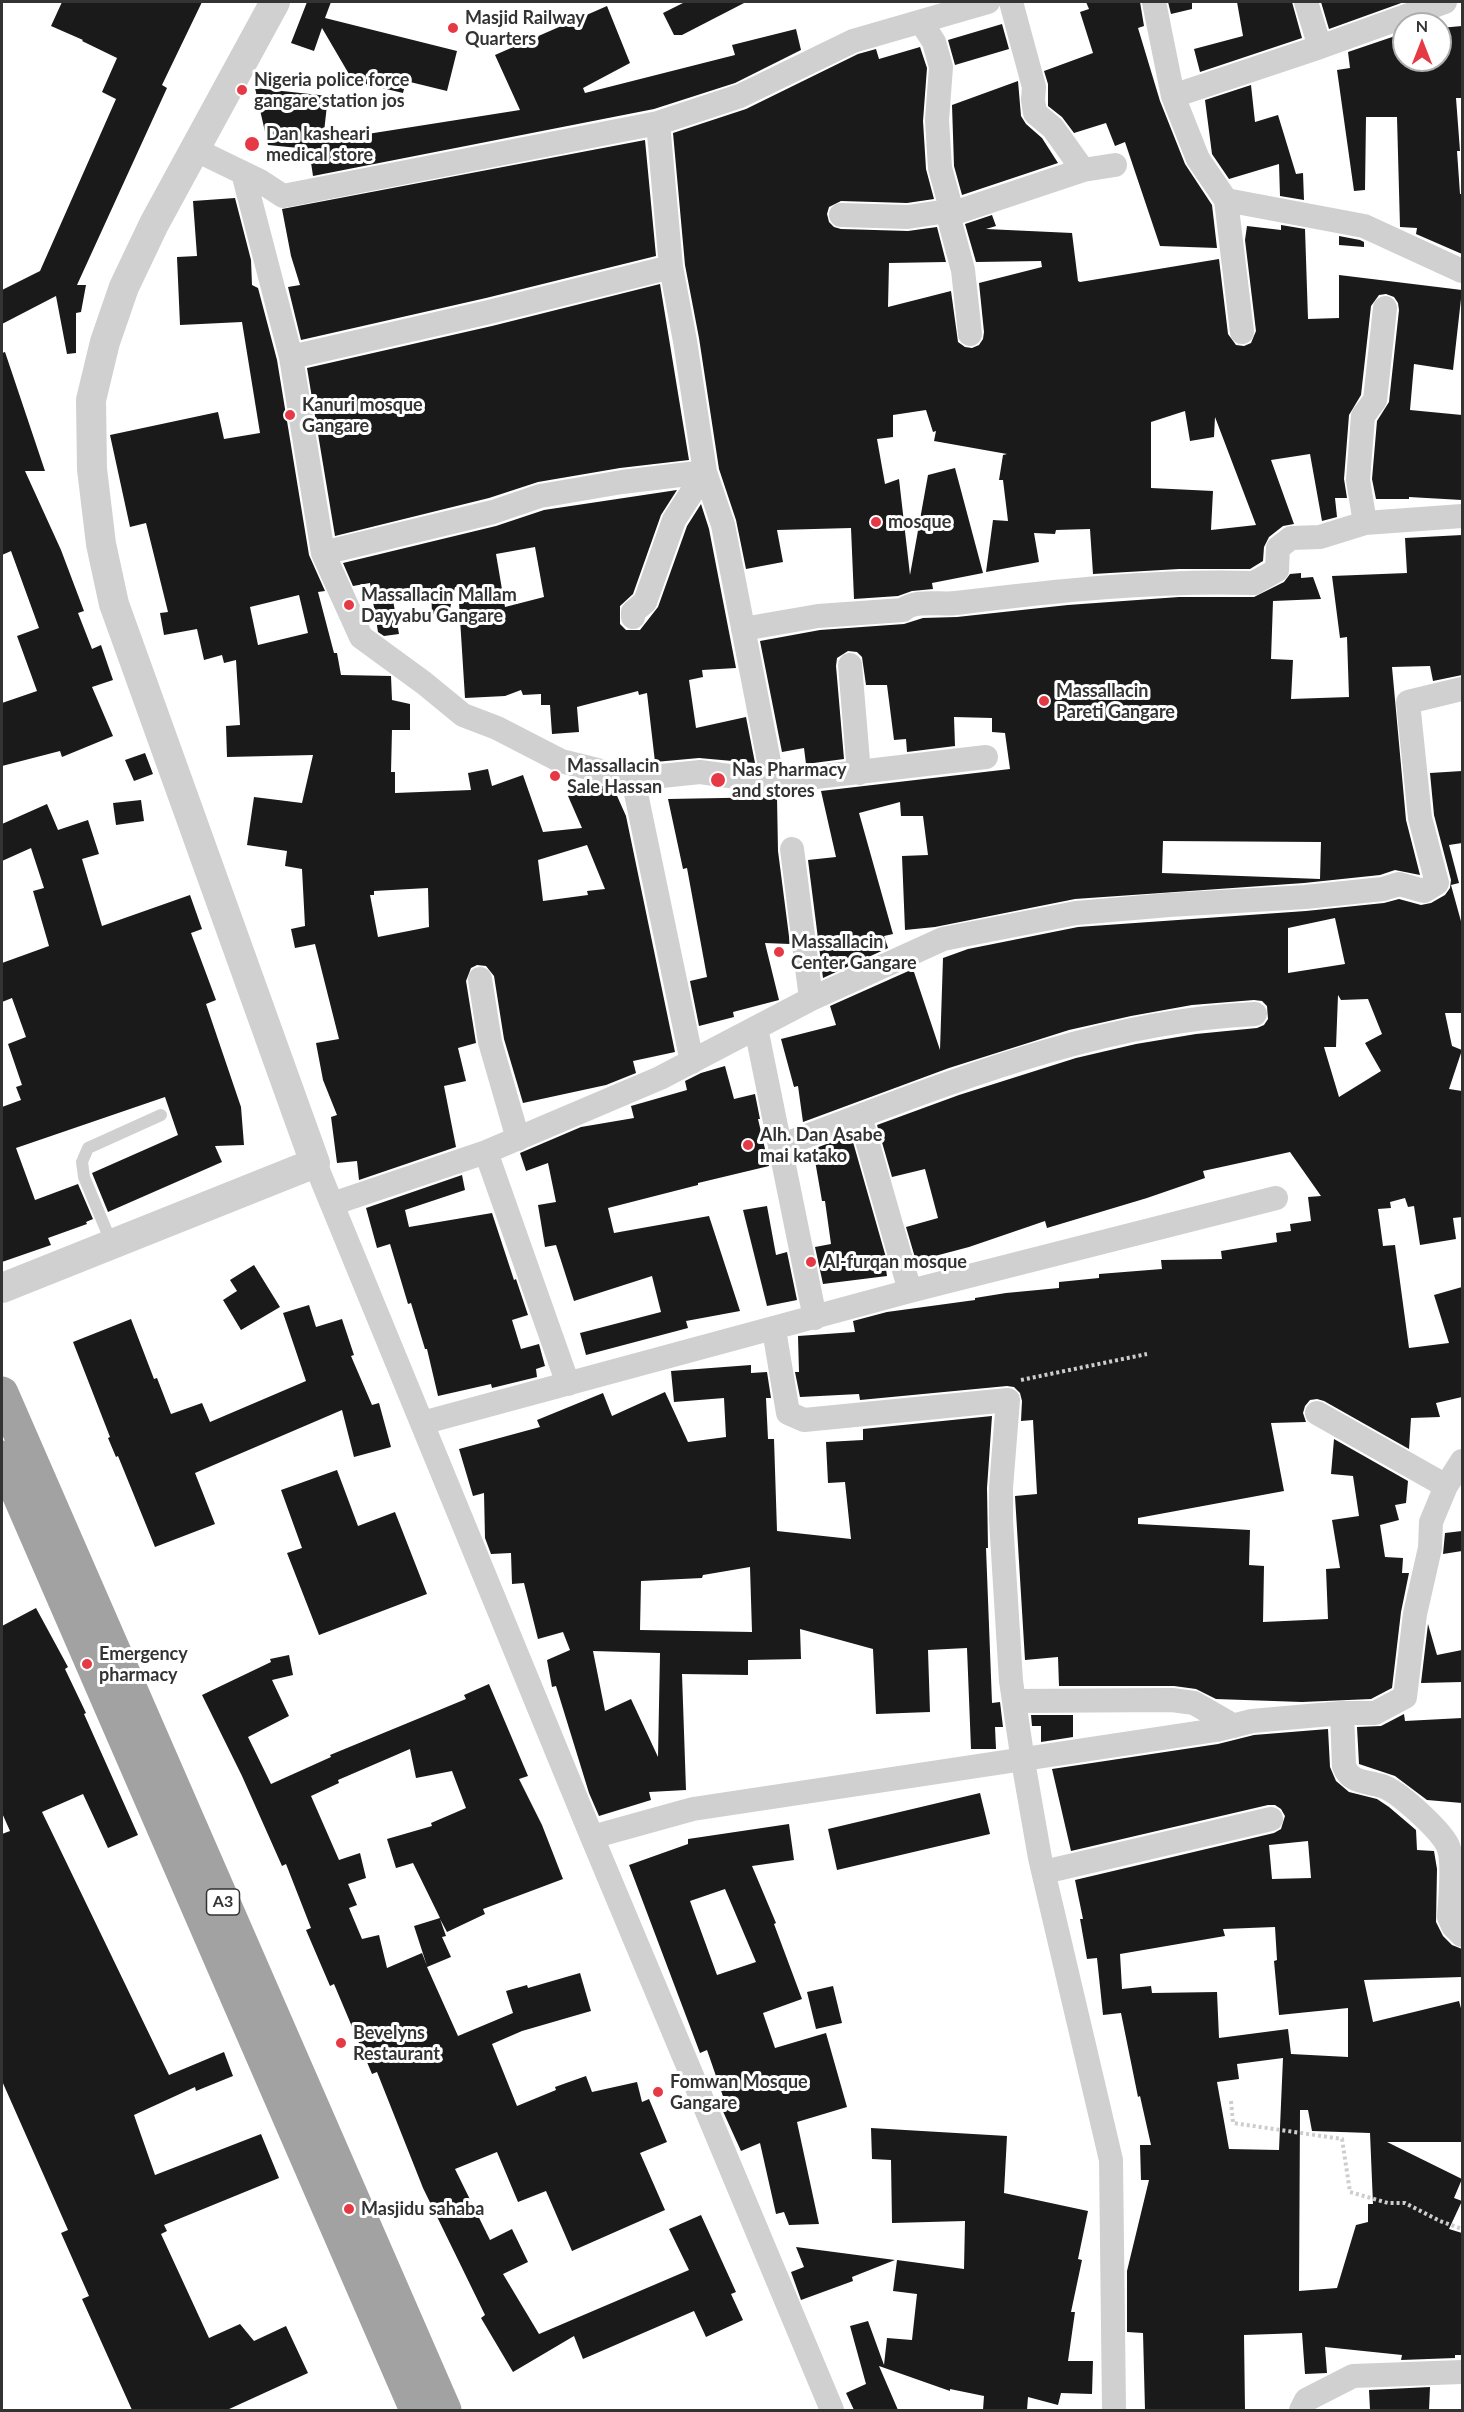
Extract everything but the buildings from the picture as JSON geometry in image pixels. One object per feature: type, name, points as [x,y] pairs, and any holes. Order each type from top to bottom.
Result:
[{"type":"highway","name":"A3","points":[[2,1393],[445,2410]]},
{"type":"highway","name":"A3","points":[[2,1457],[416,2410]]},
{"type":"street","points":[[275,2],[154,224],[124,287],[105,342],[91,400],[92,469],[101,544],[114,604],[315,1163],[592,1837],[832,2410]]},
{"type":"street","points":[[194,149],[283,196],[658,123],[740,96],[853,41],[988,2]]},
{"type":"street","points":[[1011,2],[1034,87],[1035,113],[1053,129],[1083,170]]},
{"type":"street","points":[[1154,2],[1173,96],[1198,159],[1226,200],[1242,332]]},
{"type":"street","points":[[1306,2],[1320,47]]},
{"type":"street","points":[[1173,96],[1445,2]]},
{"type":"street","points":[[921,22],[934,42],[941,67],[938,120],[940,168],[963,270],[970,334]]},
{"type":"street","points":[[658,123],[671,267],[705,472],[723,525],[773,782]]},
{"type":"street","points":[[841,215],[908,217],[949,211],[1083,170],[1115,165]]},
{"type":"street","points":[[243,173],[291,357],[323,553],[361,637],[463,715],[497,728],[561,761],[633,779],[700,772],[773,782],[986,757]]},
{"type":"street","points":[[1226,200],[1364,226],[1462,271]]},
{"type":"street","points":[[291,357],[489,312],[671,267]]},
{"type":"street","points":[[1365,522],[1358,480],[1363,416],[1376,400],[1384,308]]},
{"type":"street","points":[[323,553],[493,512],[540,496],[622,482],[705,472]]},
{"type":"street","points":[[633,617],[633,612],[645,602],[657,561],[674,520],[705,472]]},
{"type":"street","points":[[743,629],[818,616],[903,610],[909,605],[952,603],[1044,591],[1254,583],[1277,570],[1278,548],[1291,538],[1320,537],[1365,522],[1462,516]]},
{"type":"street","points":[[850,665],[859,773]]},
{"type":"street","points":[[332,1204],[486,1152],[660,1078],[811,999],[943,939],[1076,913],[1383,890],[1399,884],[1424,891],[1437,883],[1420,818],[1408,702],[1462,689]]},
{"type":"street","points":[[633,779],[692,1062]]},
{"type":"street","points":[[792,849],[811,999]]},
{"type":"street","points":[[480,979],[490,1042],[518,1139]]},
{"type":"street","points":[[780,1146],[954,1081],[1051,1051],[1166,1023],[1209,1016],[1255,1014]]},
{"type":"street","points":[[756,1028],[815,1318]]},
{"type":"street","points":[[860,1116],[910,1292]]},
{"type":"street","points":[[486,1152],[568,1384]]},
{"type":"street","points":[[2,1288],[315,1163]]},
{"type":"street","points":[[422,1424],[910,1292],[1276,1198]]},
{"type":"street","points":[[774,1330],[788,1413],[804,1420],[1008,1400],[1001,1488],[1001,1520],[1011,1681],[1044,1872],[1111,2160],[1114,2410]]},
{"type":"street","points":[[1317,1413],[1446,1486]]},
{"type":"street","points":[[592,1837],[693,1809],[1023,1761],[1216,1730],[1252,1721],[1342,1713],[1376,1713],[1405,1696],[1415,1614],[1430,1548],[1431,1522],[1446,1486],[1462,1461]]},
{"type":"street","points":[[1015,1701],[1172,1700],[1194,1703],[1234,1726]]},
{"type":"street","points":[[1342,1713],[1344,1766],[1347,1774],[1351,1778],[1384,1787],[1412,1806],[1448,1844],[1450,1857],[1449,1917],[1453,1926],[1462,1935]]},
{"type":"street","points":[[1044,1872],[1271,1819]]},
{"type":"street","points":[[1301,2410],[1306,2400],[1353,2376],[1462,2372]]},
{"type":"lane","points":[[112,1244],[84,1177],[82,1162],[88,1148],[160,1115]]},
{"type":"path","points":[[1008,1400],[1016,1381],[1147,1354]]},
{"type":"path","points":[[1231,2100],[1233,2123],[1342,2139],[1350,2192],[1388,2203],[1405,2203],[1440,2221],[1462,2229]]},
{"type":"place","name":"Masjid Railway Quarters","points":[[453,28]]},
{"type":"place","name":"Nigeria police force gangare station jos","points":[[242,90]]},
{"type":"place","name":"Dan kasheari medical store","points":[[252,144]]},
{"type":"place","name":"Kanuri mosque Gangare","points":[[290,415]]},
{"type":"place","name":"mosque","points":[[876,522]]},
{"type":"place","name":"Massallacin Mallam Dayyabu Gangare","points":[[349,605]]},
{"type":"place","name":"Massallacin Pareti Gangare","points":[[1044,701]]},
{"type":"place","name":"Massallacin Sale Hassan","points":[[555,776]]},
{"type":"place","name":"Nas Pharmacy and stores","points":[[718,780]]},
{"type":"place","name":"Massallacin Center Gangare","points":[[779,952]]},
{"type":"place","name":"Alh. Dan Asabe mai katako","points":[[748,1145]]},
{"type":"place","name":"Al-furqan mosque","points":[[811,1262]]},
{"type":"place","name":"Emergency pharmacy","points":[[87,1664]]},
{"type":"place","name":"Bevelyns Restaurant","points":[[341,2043]]},
{"type":"place","name":"Fomwan Mosque Gangare","points":[[658,2092]]},
{"type":"place","name":"Masjidu sahaba","points":[[349,2209]]}]
